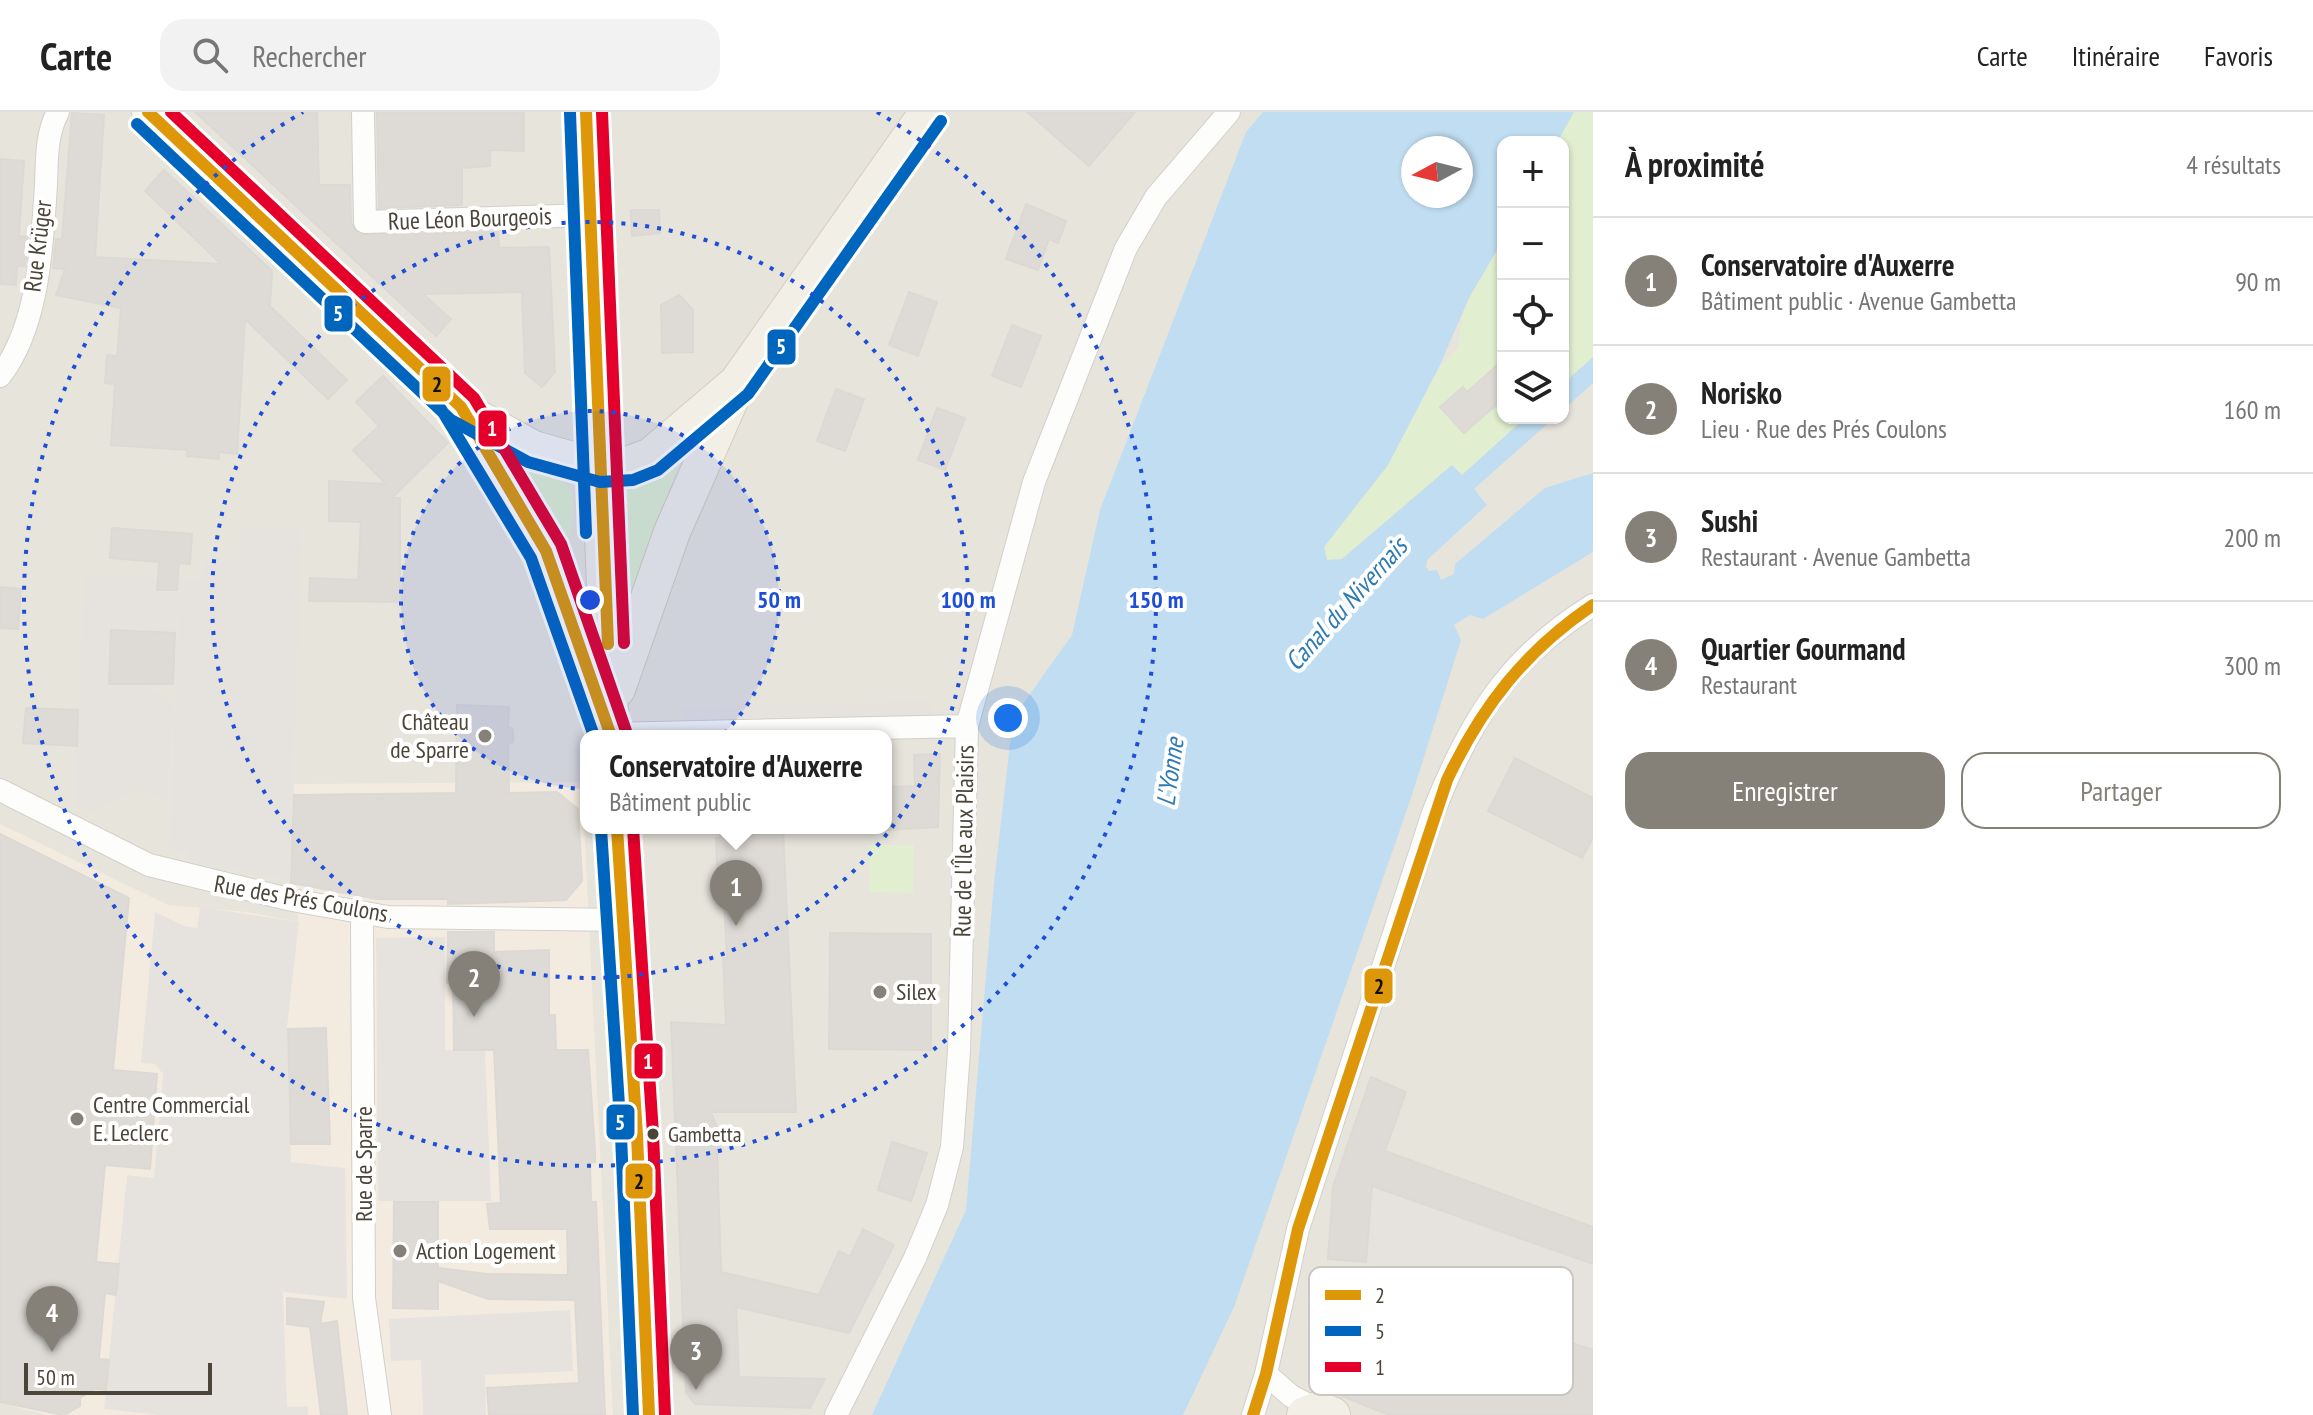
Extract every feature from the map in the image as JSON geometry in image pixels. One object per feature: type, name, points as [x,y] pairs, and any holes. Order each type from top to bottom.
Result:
[{"type":"main road","points":[[148,112],[461,407],[534,447],[600,466],[630,464],[651,456],[737,383]]},
{"type":"main road","points":[[586,112],[611,725]]},
{"type":"main road","points":[[611,725],[672,532],[737,383],[928,112]]},
{"type":"main road","points":[[461,407],[546,551],[611,725]]},
{"type":"main road","points":[[617,834],[637,1135],[649,1415]]},
{"type":"street","name":"Rue Krüger","points":[[0,376],[10,363],[36,290],[42,246],[48,139],[58,112]]},
{"type":"street","name":"Rue Léon Bourgeois","points":[[363,112],[365,222],[589,215]]},
{"type":"street","name":"Rue de l'Île aux Plaisirs","points":[[836,1415],[915,1258],[937,1205],[952,1147],[959,1051],[967,726],[1034,482],[1126,248],[1156,197],[1229,112]]},
{"type":"street","points":[[1253,1415],[1266,1374],[1298,1229],[1428,828],[1456,754],[1475,719],[1501,683],[1538,647],[1593,605]]},
{"type":"street","points":[[611,725],[967,726]]},
{"type":"street","name":"Rue des Prés Coulons","points":[[0,790],[149,865],[198,880],[388,917],[623,920]]},
{"type":"street","name":"Rue de Sparre","points":[[362,913],[364,1298],[380,1415]]},
{"type":"street","points":[[1266,1374],[1291,1396],[1319,1413]]},
{"type":"shaded area","points":[[0,112],[1593,112],[1593,1415],[0,1415]]},
{"type":"shaded area","points":[[241,528],[302,530],[289,880],[189,860],[189,851],[169,850],[180,579],[202,579],[203,557],[240,559]]},
{"type":"shaded area","points":[[84,575],[156,578],[156,591],[178,592],[176,632],[111,629],[109,685],[144,686],[173,701],[168,801],[150,791],[134,790],[91,812],[75,804]]},
{"type":"shaded area","points":[[926,701],[939,719],[692,726],[680,708]]},
{"type":"shaded area","points":[[580,782],[580,834],[585,834],[613,1415],[47,1415],[0,1403],[0,824],[168,905],[247,912],[298,922],[294,784]]},
{"type":"shaded area","points":[[200,907],[299,922],[287,1027],[291,1162],[345,1168],[347,1299],[283,1292],[287,1407],[308,1406],[308,1415],[159,1415],[104,1409],[127,1175],[154,1178],[163,1074],[155,1064],[141,1063],[155,912],[184,926],[197,928]]},
{"type":"shaded area","points":[[445,937],[445,1050],[485,1050],[491,1201],[378,1201],[376,938]]},
{"type":"shaded area","points":[[1374,1187],[1593,1264],[1593,1350],[1573,1343],[1573,1267],[1376,1267],[1366,1262]]},
{"type":"shaded area","points":[[570,1310],[573,1371],[485,1375],[486,1415],[423,1415],[421,1360],[391,1361],[389,1319]]},
{"type":"green space","points":[[1574,112],[1593,112],[1593,357],[1569,379],[1569,136],[1560,136]]},
{"type":"green space","points":[[1497,250],[1497,424],[1518,424],[1462,476],[1452,465],[1342,559],[1326,560],[1326,542],[1388,465],[1439,367],[1458,349],[1463,309]]},
{"type":"green space","points":[[681,456],[632,591],[626,582],[622,496],[645,474]]},
{"type":"green space","points":[[526,465],[564,482],[573,491],[573,524],[567,549],[561,549],[516,467]]},
{"type":"green space","points":[[869,845],[914,845],[913,893],[869,892]]},
{"type":"water","points":[[1263,112],[1574,112],[1560,136],[1497,136],[1497,250],[1470,296],[1439,367],[1388,465],[1324,547],[1327,560],[1342,559],[1452,465],[1462,475],[1518,424],[1547,424],[1474,489],[1487,505],[1427,560],[1426,567],[1429,571],[1437,570],[1441,580],[1454,574],[1455,564],[1545,488],[1593,473],[1593,552],[1483,619],[1470,615],[1454,625],[1461,640],[1412,795],[1234,1307],[1183,1415],[872,1415],[966,1210],[994,883],[1013,718],[1072,635],[1100,510],[1246,132]]},
{"type":"water","points":[[1593,357],[1593,383],[1569,405],[1569,379]]},
{"type":"building","points":[[195,112],[317,112],[319,185],[350,185],[351,223],[359,235],[498,232],[499,248],[549,247],[555,372],[542,387],[525,373],[522,292],[423,294],[451,319],[436,336]]},
{"type":"building","points":[[377,112],[524,112],[524,151],[490,150],[490,166],[462,168],[462,205],[379,208]]},
{"type":"building","points":[[1027,112],[1135,112],[1089,166]]},
{"type":"building","points":[[72,113],[104,115],[95,257],[221,264],[145,191],[164,170],[272,271],[270,306],[347,380],[328,399],[245,319],[237,454],[219,452],[219,459],[187,456],[187,450],[111,445],[115,384],[105,383],[107,355],[117,356],[121,308],[56,295],[65,269],[53,268],[56,239],[62,239]]},
{"type":"building","points":[[0,159],[24,161],[19,236],[28,237],[25,266],[17,266],[16,285],[0,284]]},
{"type":"building","points":[[1026,204],[1066,221],[1058,243],[1049,239],[1038,270],[1006,259]]},
{"type":"building","points":[[631,210],[659,210],[660,233],[632,236]]},
{"type":"building","points":[[909,292],[937,302],[918,356],[889,345]]},
{"type":"building","points":[[679,295],[693,310],[693,352],[662,353],[661,305]]},
{"type":"building","points":[[1012,325],[1041,336],[1021,387],[992,376]]},
{"type":"building","points":[[1497,365],[1497,404],[1464,433],[1440,407],[1463,387],[1467,392]]},
{"type":"building","points":[[383,376],[448,443],[392,498],[400,498],[400,602],[309,601],[310,578],[358,580],[361,522],[329,521],[329,481],[386,484],[353,450],[379,426],[356,402]]},
{"type":"building","points":[[836,389],[864,399],[845,451],[817,441]]},
{"type":"building","points":[[937,408],[965,418],[945,470],[918,460]]},
{"type":"building","points":[[112,528],[192,534],[190,564],[179,563],[177,590],[157,590],[159,562],[110,558]]},
{"type":"building","points":[[0,587],[21,589],[18,629],[0,628]]},
{"type":"building","points":[[111,630],[175,633],[173,684],[109,684]]},
{"type":"building","points":[[457,705],[509,707],[508,726],[513,730],[513,742],[508,744],[509,793],[557,792],[578,809],[582,881],[566,900],[448,904],[448,899],[377,899],[291,883],[294,795],[456,793]]},
{"type":"building","points":[[26,708],[78,710],[77,746],[23,743]]},
{"type":"building","points":[[940,754],[938,827],[892,830],[892,787],[915,786],[914,755]]},
{"type":"building","points":[[1515,758],[1593,798],[1593,838],[1582,858],[1488,811]]},
{"type":"building","name":"Centre Commercial E. Leclerc","points":[[0,834],[129,898],[113,1070],[157,1074],[150,1169],[105,1165],[96,1262],[119,1264],[116,1295],[105,1293],[99,1359],[109,1360],[106,1390],[95,1389],[80,1398],[80,1406],[64,1415],[0,1402]]},
{"type":"building","points":[[721,834],[783,834],[796,1112],[711,1112],[723,1142],[717,1149],[721,1272],[819,1295],[839,1251],[850,1257],[863,1229],[894,1245],[849,1333],[736,1307],[739,1377],[825,1379],[810,1408],[695,1404],[686,1393],[671,1022],[726,1025],[723,958],[727,958],[722,865],[717,865],[716,838],[721,838]]},
{"type":"building","points":[[448,932],[494,932],[494,952],[549,950],[549,1015],[555,1015],[556,1050],[588,1050],[595,1151],[595,1162],[590,1163],[591,1202],[596,1202],[605,1415],[489,1415],[487,1388],[579,1383],[575,1300],[488,1299],[438,1281],[438,1309],[393,1308],[394,1202],[438,1202],[438,1268],[488,1274],[568,1275],[567,1229],[490,1229],[487,1204],[501,1203],[494,1050],[454,1050],[453,984],[447,983]]},
{"type":"building","name":"Silex","points":[[830,933],[931,934],[931,1050],[829,1049]]},
{"type":"building","points":[[326,1028],[330,1144],[291,1144],[288,1029]]},
{"type":"building","points":[[1371,1077],[1406,1092],[1385,1151],[1593,1227],[1593,1264],[1372,1186],[1366,1262],[1328,1259],[1333,1187]]},
{"type":"building","points":[[892,1142],[927,1153],[911,1201],[878,1190]]},
{"type":"building","points":[[287,1298],[324,1302],[320,1324],[337,1321],[347,1415],[321,1415],[310,1327],[287,1324]]},
{"type":"building","points":[[1573,1343],[1593,1350],[1593,1415],[1389,1415],[1339,1395],[1573,1395]]},
{"type":"transit line","name":"2","points":[[148,112],[461,407],[546,551],[609,730]]},
{"type":"transit line","name":"1","points":[[171,112],[474,398],[561,544],[626,730]]},
{"type":"transit line","name":"2","points":[[586,112],[608,644]]},
{"type":"transit line","name":"1","points":[[602,112],[624,643]]},
{"type":"transit line","name":"5","points":[[570,113],[586,533]]},
{"type":"transit line","name":"5","points":[[137,124],[451,420],[528,462],[600,482],[633,480],[658,470],[748,394],[941,121]]},
{"type":"transit line","name":"5","points":[[441,409],[531,558],[592,730]]},
{"type":"transit line","name":"2","points":[[1253,1415],[1266,1374],[1298,1229],[1447,780],[1475,728],[1508,682],[1546,641],[1593,605]]},
{"type":"transit line","name":"5","points":[[601,834],[621,1136],[633,1415]]},
{"type":"transit line","name":"2","points":[[617,834],[637,1135],[649,1415]]},
{"type":"transit line","name":"1","points":[[633,834],[653,1134],[665,1414]]},
{"type":"place","name":"Château de Sparre","points":[[485,736]]},
{"type":"place","name":"Conservatoire d'Auxerre","points":[[736,926]]},
{"type":"place","name":"Silex","points":[[880,992]]},
{"type":"place","name":"Norisko","points":[[474,1017]]},
{"type":"place","name":"Centre Commercial E. Leclerc","points":[[77,1119]]},
{"type":"place","name":"Gambetta","points":[[653,1134]]},
{"type":"place","name":"Action Logement","points":[[400,1251]]},
{"type":"place","name":"Quartier Gourmand","points":[[52,1352]]},
{"type":"place","name":"Sushi","points":[[696,1390]]},
{"type":"water label","name":"Canal du Nivernais","points":[[1346,604]]},
{"type":"water label","name":"L'Yonne","points":[[1170,772]]}]
